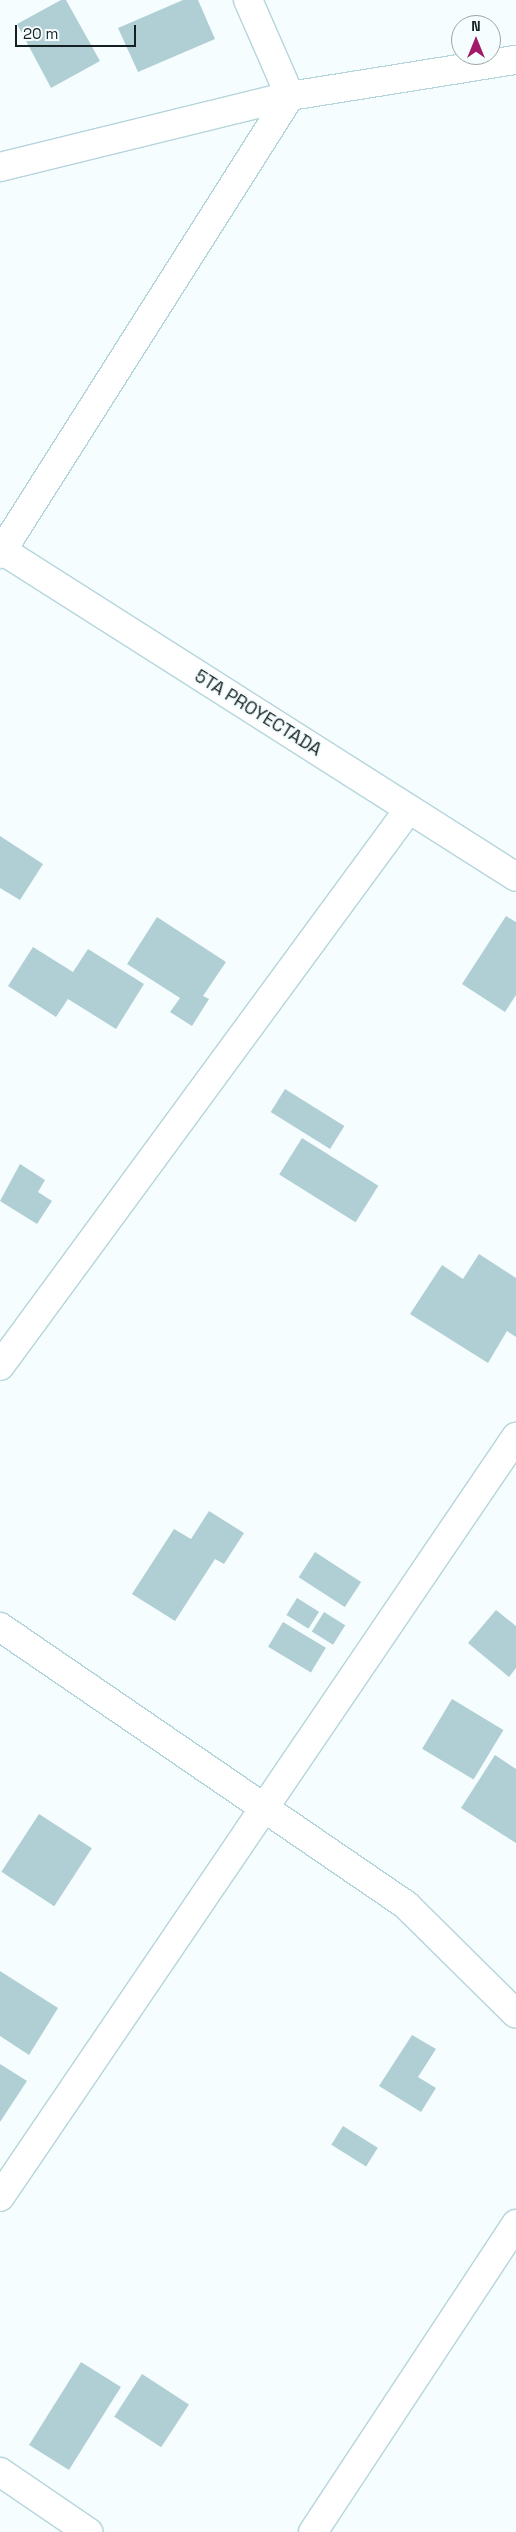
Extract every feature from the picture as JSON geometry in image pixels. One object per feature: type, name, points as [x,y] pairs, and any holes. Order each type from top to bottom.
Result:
[{"type":"street","points":[[248,0],[290,96]]},
{"type":"street","points":[[0,167],[290,96],[516,60]]},
{"type":"street","points":[[1,551],[290,96]]},
{"type":"street","name":"5TA PROYECTADA","points":[[1,551],[516,877]]},
{"type":"street","points":[[0,1366],[409,809]]},
{"type":"street","points":[[0,2197],[516,1436]]},
{"type":"street","points":[[0,1627],[407,1906],[516,2014]]},
{"type":"street","points":[[313,2532],[516,2224]]},
{"type":"street","points":[[0,2472],[88,2532]]},
{"type":"building","points":[[61,0],[66,0],[100,61],[51,88],[17,24]]},
{"type":"building","points":[[183,0],[198,0],[215,39],[138,72],[118,28]]},
{"type":"building","points":[[0,836],[43,864],[20,900],[0,888]]},
{"type":"building","points":[[506,916],[516,922],[516,995],[505,1012],[462,984]]},
{"type":"building","points":[[157,917],[226,962],[203,996],[209,999],[192,1026],[170,1012],[180,998],[127,964]]},
{"type":"building","points":[[33,947],[73,972],[88,949],[144,984],[116,1029],[68,999],[56,1017],[8,986]]},
{"type":"building","points":[[285,1089],[344,1126],[330,1149],[271,1112]]},
{"type":"building","points":[[302,1138],[378,1186],[356,1222],[279,1174]]},
{"type":"building","points":[[20,1164],[45,1180],[38,1192],[52,1201],[37,1224],[0,1201]]},
{"type":"building","points":[[479,1254],[516,1278],[516,1337],[507,1331],[488,1363],[410,1314],[442,1265],[463,1279]]},
{"type":"building","points":[[209,1511],[244,1533],[224,1564],[215,1559],[175,1621],[132,1594],[174,1529],[191,1539]]},
{"type":"building","points":[[315,1552],[361,1582],[345,1607],[299,1577]]},
{"type":"building","points":[[297,1598],[319,1612],[308,1629],[286,1615]]},
{"type":"building","points":[[496,1610],[516,1626],[516,1668],[509,1677],[468,1643]]},
{"type":"building","points":[[324,1612],[345,1625],[333,1645],[312,1632]]},
{"type":"building","points":[[283,1622],[326,1648],[311,1673],[268,1647]]},
{"type":"building","points":[[452,1699],[503,1730],[474,1780],[422,1749]]},
{"type":"building","points":[[495,1755],[516,1769],[516,1843],[461,1808]]},
{"type":"building","points":[[39,1814],[92,1848],[54,1906],[1,1872]]},
{"type":"building","points":[[0,1971],[58,2008],[29,2055],[0,2036]]},
{"type":"building","points":[[412,2035],[436,2049],[418,2077],[436,2088],[421,2112],[379,2086]]},
{"type":"building","points":[[0,2064],[27,2081],[0,2122]]},
{"type":"building","points":[[343,2126],[378,2148],[366,2166],[331,2145]]},
{"type":"building","points":[[81,2362],[121,2387],[69,2470],[29,2445]]},
{"type":"building","points":[[142,2374],[189,2404],[161,2447],[114,2417]]}]
